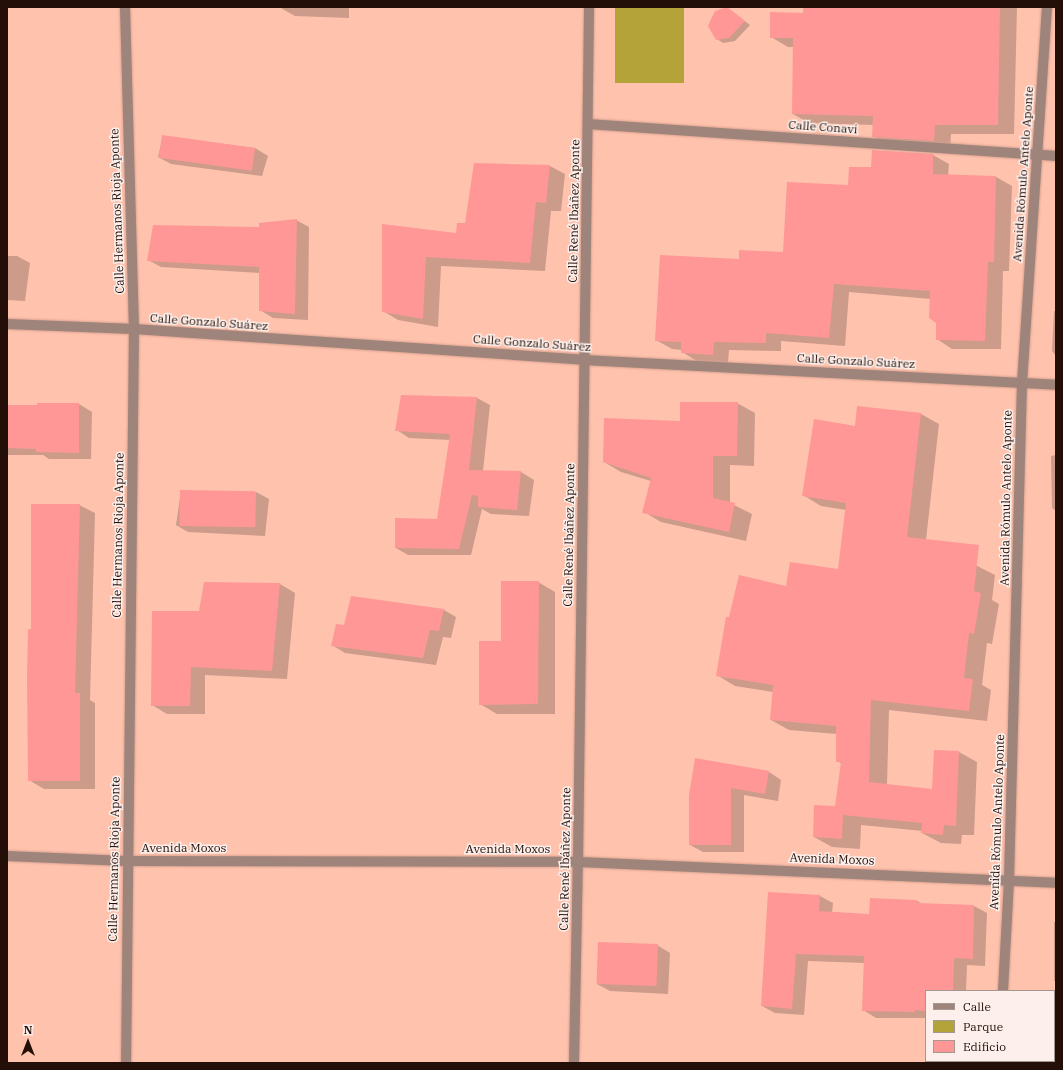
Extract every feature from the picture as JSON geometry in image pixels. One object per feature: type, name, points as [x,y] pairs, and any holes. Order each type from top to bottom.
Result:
[{"type":"street","name":"Calle Hermanos Rioja Aponte","points":[[125,7],[134,329],[126,861],[126,1063]]},
{"type":"street","name":"Calle René Ibáñez Aponte","points":[[574,1063],[584,360],[589,124],[589,7]]},
{"type":"street","name":"Avenida Rómulo Antelo Aponte","points":[[1002,990],[1009,879],[1022,382],[1047,7]]},
{"type":"street","name":"Calle Conavi","points":[[589,124],[1056,156]]},
{"type":"street","name":"Calle Gonzalo Suárez","points":[[7,324],[134,329],[584,360],[1056,385]]},
{"type":"street","name":"Avenida Moxos","points":[[7,856],[126,861],[578,862],[1009,879],[1056,883]]},
{"type":"green space","points":[[615,7],[684,7],[684,83],[615,83]]},
{"type":"building","points":[[727,7],[745,21],[729,38],[716,40],[708,26],[715,11]]},
{"type":"building","points":[[803,7],[1000,7],[998,125],[935,125],[934,141],[872,137],[873,116],[792,114],[793,38],[770,38],[770,12],[803,13]]},
{"type":"building","points":[[162,135],[255,148],[252,171],[159,158]]},
{"type":"building","points":[[872,150],[933,154],[933,174],[996,176],[994,262],[988,262],[985,341],[936,340],[936,323],[929,318],[930,291],[834,284],[829,338],[766,333],[766,343],[714,342],[713,355],[681,353],[681,342],[655,341],[660,255],[739,259],[739,250],[783,252],[787,182],[848,185],[849,167],[871,167]]},
{"type":"building","points":[[474,163],[550,165],[546,203],[536,202],[530,263],[426,257],[423,319],[382,312],[382,224],[456,233],[457,223],[465,223]]},
{"type":"building","points":[[297,219],[295,314],[259,311],[259,267],[147,261],[153,225],[259,227],[259,223]]},
{"type":"building","points":[[401,395],[477,397],[469,470],[521,471],[517,510],[478,507],[478,496],[472,495],[459,549],[395,548],[395,518],[437,519],[450,434],[395,431]]},
{"type":"building","points":[[680,402],[738,402],[737,456],[713,456],[713,498],[735,503],[729,532],[642,513],[651,478],[603,462],[604,418],[680,421]]},
{"type":"building","points":[[37,403],[79,403],[79,453],[36,452],[36,449],[7,448],[7,405],[37,405]]},
{"type":"building","points":[[857,406],[921,413],[907,537],[979,545],[974,591],[981,593],[974,634],[969,633],[964,678],[973,679],[969,711],[871,700],[869,782],[932,789],[934,750],[959,751],[956,826],[944,825],[943,835],[921,833],[922,823],[843,815],[842,839],[813,837],[814,805],[835,806],[841,762],[836,762],[836,726],[770,720],[773,685],[716,676],[726,617],[729,617],[739,575],[786,586],[790,562],[838,569],[846,503],[802,496],[814,419],[855,426]]},
{"type":"building","points":[[180,490],[256,491],[255,527],[179,526]]},
{"type":"building","points":[[31,504],[80,504],[75,693],[80,693],[80,781],[28,781],[27,678],[28,629],[31,629]]},
{"type":"building","points":[[501,581],[539,581],[538,704],[479,705],[479,641],[501,641]]},
{"type":"building","points":[[204,582],[280,583],[272,671],[191,667],[190,706],[151,706],[152,611],[199,611]]},
{"type":"building","points":[[351,596],[444,609],[439,631],[430,630],[423,658],[331,646],[336,624],[344,625]]},
{"type":"building","points":[[695,758],[769,771],[765,794],[731,788],[731,845],[689,845],[689,795]]},
{"type":"building","points":[[768,892],[820,895],[819,911],[869,914],[870,898],[917,900],[917,903],[974,905],[973,959],[954,958],[953,990],[925,990],[925,1011],[862,1011],[864,956],[796,954],[792,1009],[761,1006]]},
{"type":"building","points":[[598,942],[658,944],[656,986],[597,984]]}]
